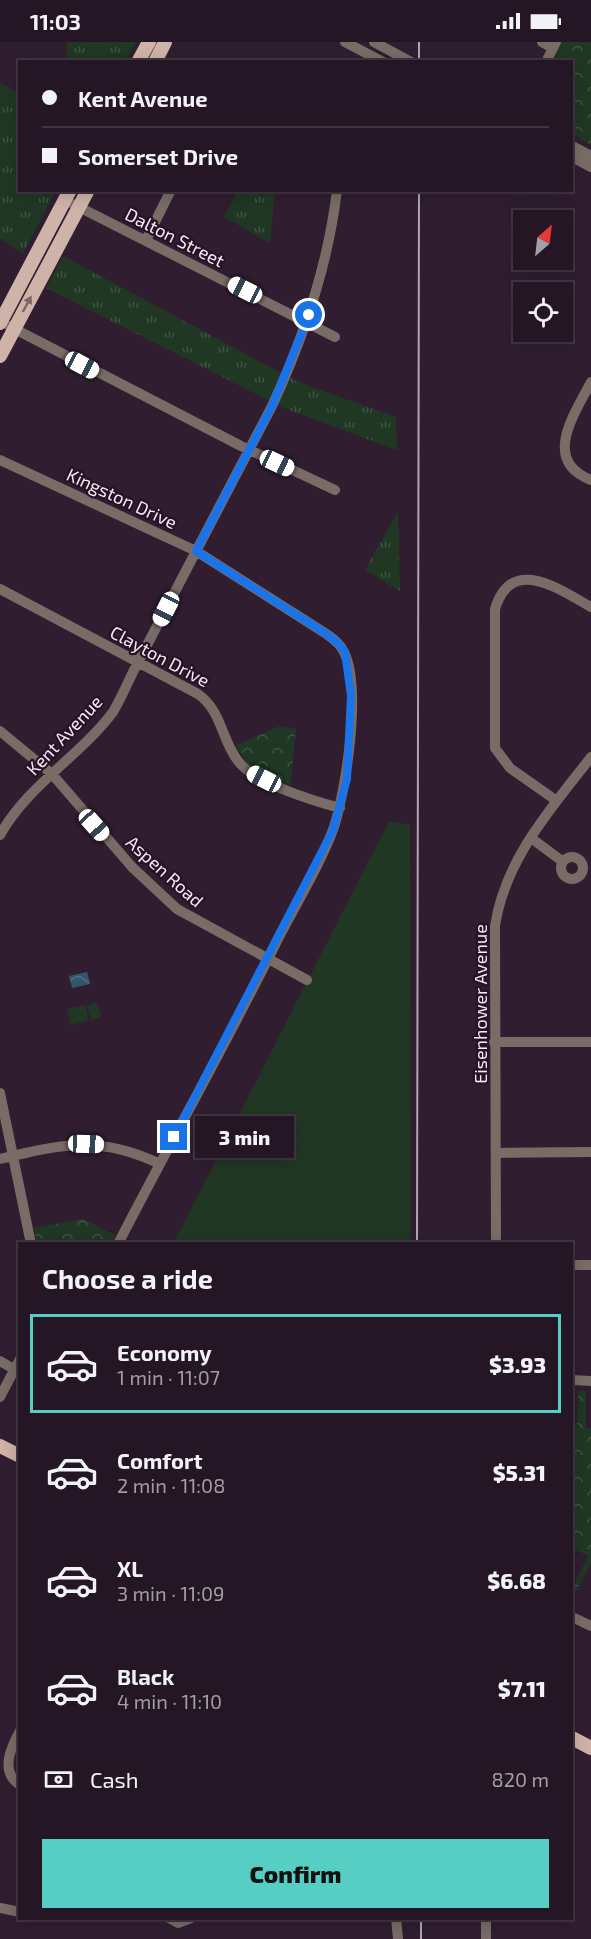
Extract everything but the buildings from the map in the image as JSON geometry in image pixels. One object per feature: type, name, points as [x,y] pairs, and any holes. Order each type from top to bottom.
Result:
[{"type":"main road","points":[[139,60],[148,42]]},
{"type":"main road","points":[[156,60],[165,42]]},
{"type":"main road","points":[[0,356],[87,192]]},
{"type":"main road","points":[[0,322],[67,195]]},
{"type":"main road","points":[[0,1446],[18,1455]]},
{"type":"main road","points":[[573,1739],[591,1748]]},
{"type":"street","points":[[345,42],[379,60]]},
{"type":"street","points":[[374,42],[407,60]]},
{"type":"street","points":[[542,42],[555,45],[547,60]]},
{"type":"street","points":[[573,147],[591,156]]},
{"type":"street","points":[[573,158],[591,167]]},
{"type":"street","points":[[146,240],[170,192]]},
{"type":"street","name":"Kent Avenue","points":[[0,835],[9,819],[114,710],[277,396],[307,322],[333,226],[337,192]]},
{"type":"street","name":"Dalton Street","points":[[67,195],[79,207],[335,337]]},
{"type":"street","points":[[0,322],[249,450],[334,490]]},
{"type":"street","points":[[591,382],[569,424],[564,451],[575,472],[591,480]]},
{"type":"street","name":"Kingston Drive","points":[[0,460],[196,551],[337,642],[345,652],[351,696],[347,779],[340,808]]},
{"type":"street","points":[[557,801],[503,761],[494,740],[494,620],[498,600],[504,591],[516,581],[534,579],[591,606]]},
{"type":"street","name":"Clayton Drive","points":[[0,590],[209,701],[238,761],[248,771],[311,801],[340,808]]},
{"type":"street","name":"Aspen Road","points":[[0,731],[52,774],[132,867],[177,909],[307,980]]},
{"type":"street","name":"Eisenhower Avenue","points":[[496,1242],[494,1042],[495,926],[498,905],[511,869],[557,801],[591,757]]},
{"type":"street","points":[[119,1242],[268,959],[333,830],[340,808]]},
{"type":"street","points":[[531,838],[562,861]]},
{"type":"street","points":[[494,1042],[591,1042]]},
{"type":"street","points":[[0,1093],[31,1242]]},
{"type":"street","points":[[0,1159],[65,1146],[99,1144],[127,1150],[159,1164]]},
{"type":"street","points":[[496,1153],[591,1152]]},
{"type":"street","points":[[573,1265],[591,1265]]},
{"type":"street","points":[[0,1361],[17,1364],[0,1397]]},
{"type":"street","points":[[573,1380],[591,1381]]},
{"type":"street","points":[[573,1617],[591,1626]]},
{"type":"street","points":[[18,1735],[5,1762],[7,1772],[18,1783]]},
{"type":"street","points":[[0,1908],[18,1912]]},
{"type":"street","points":[[396,1920],[398,1939]]},
{"type":"street","points":[[486,1920],[486,1939]]},
{"type":"green space","points":[[67,42],[136,42],[126,60],[66,60]]},
{"type":"green space","points":[[562,42],[591,42],[591,145],[573,135],[573,60],[553,60]]},
{"type":"green space","points":[[0,83],[18,92],[18,192],[55,192],[23,253],[0,239]]},
{"type":"green space","points":[[237,192],[275,192],[270,243],[224,217]]},
{"type":"green space","points":[[63,256],[298,382],[396,417],[397,450],[284,408],[46,288]]},
{"type":"green space","points":[[398,511],[400,591],[365,570]]},
{"type":"green space","points":[[280,726],[296,729],[290,788],[252,769],[235,746]]},
{"type":"green space","points":[[389,821],[410,825],[411,1242],[174,1242]]},
{"type":"green space","points":[[97,1002],[101,1017],[91,1020],[87,1005]]},
{"type":"green space","points":[[85,1005],[89,1020],[71,1025],[67,1009]]},
{"type":"green space","points":[[83,1219],[117,1236],[114,1242],[37,1242],[34,1228]]},
{"type":"green space","points":[[578,1390],[586,1391],[586,1428],[591,1428],[591,1563],[573,1597],[573,1587],[588,1556],[573,1548],[573,1426],[577,1426]]},
{"type":"water","points":[[87,972],[90,984],[72,988],[69,976]]},
{"type":"railway","points":[[419,42],[419,60]]},
{"type":"railway","points":[[417,1242],[419,192]]},
{"type":"railway","points":[[421,1920],[421,1939]]},
{"type":"route","points":[[174,1137],[333,830],[347,779],[351,696],[345,652],[325,633],[196,551],[272,406],[292,363],[309,315]]}]
